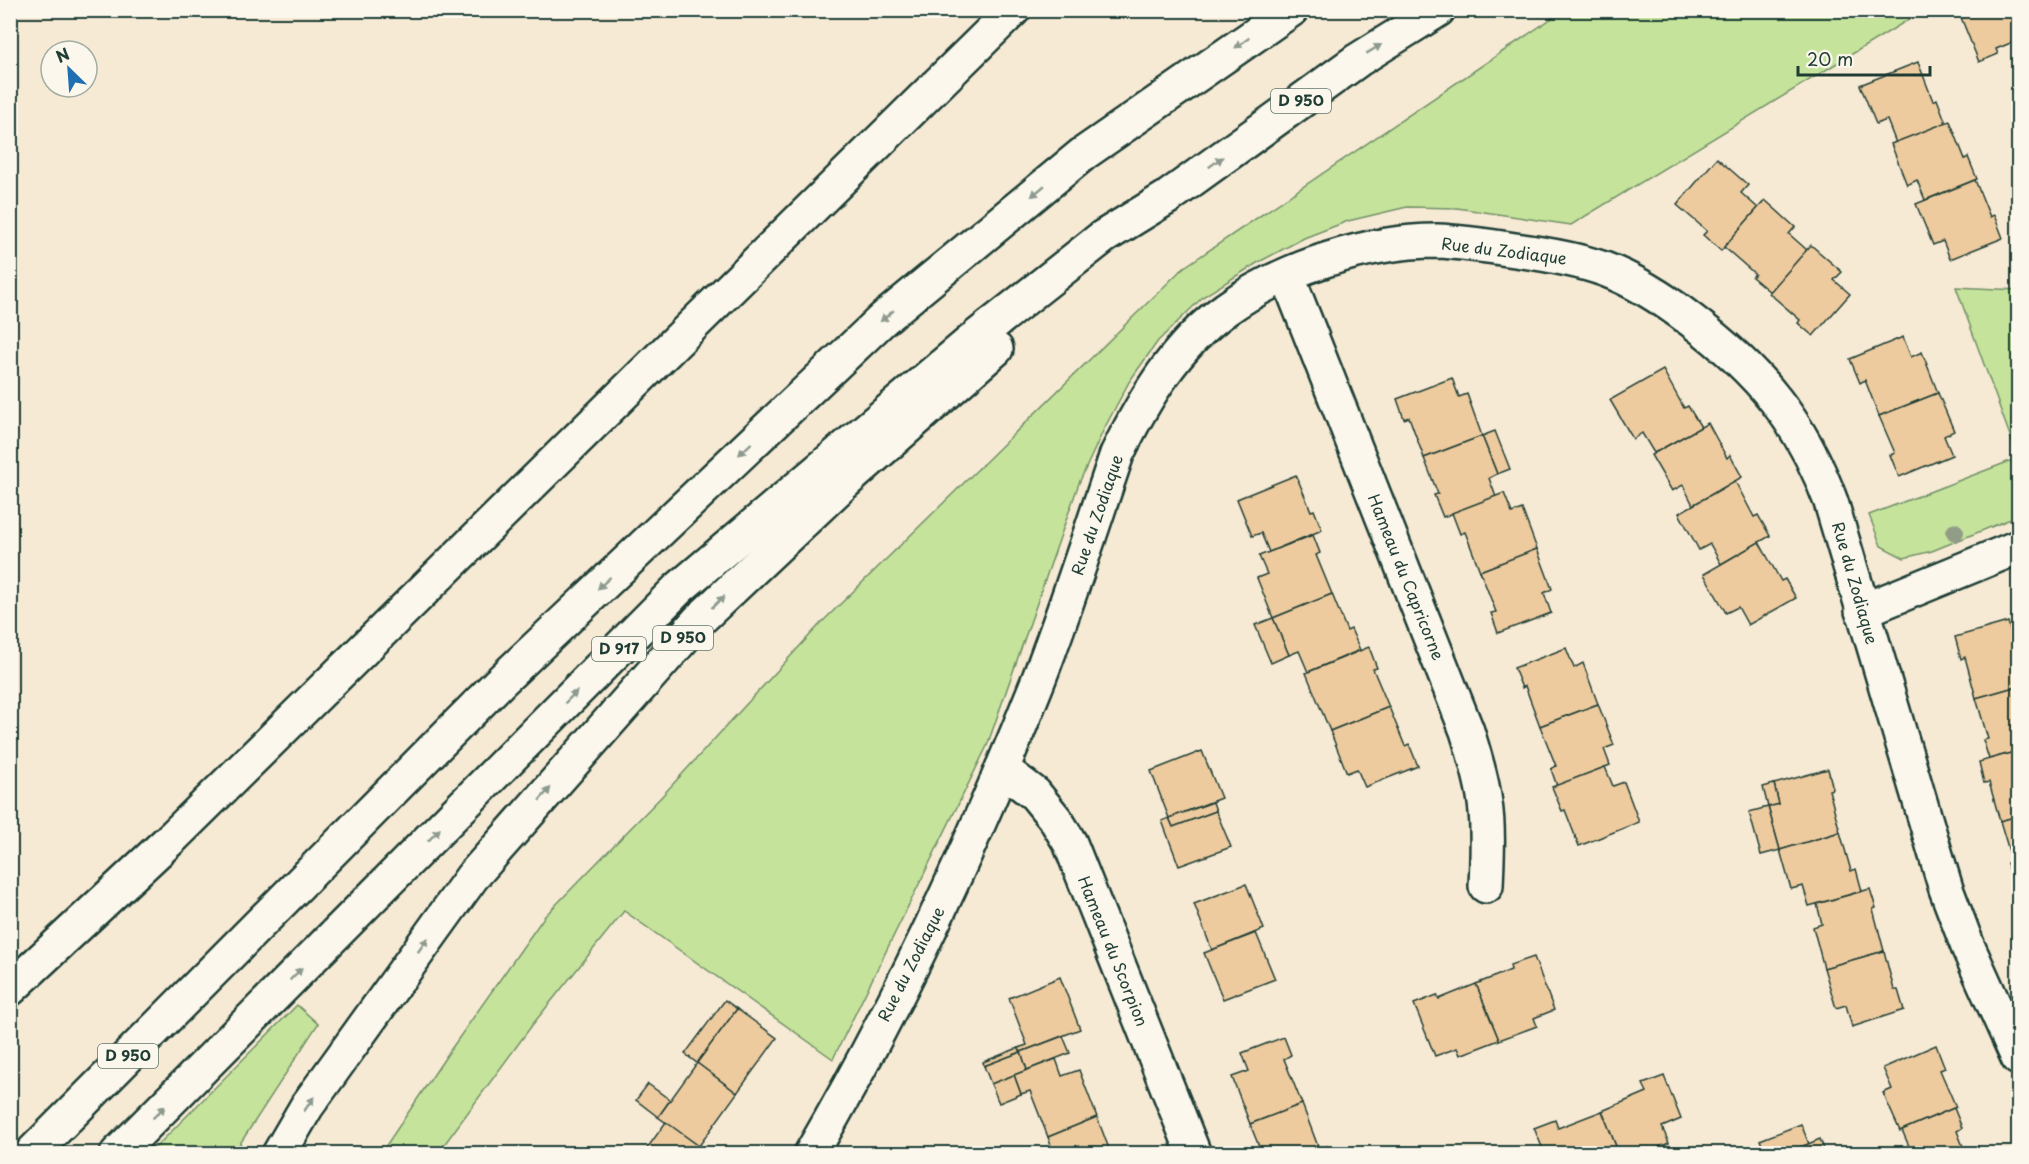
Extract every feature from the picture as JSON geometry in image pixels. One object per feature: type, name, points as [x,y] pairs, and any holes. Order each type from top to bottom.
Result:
[{"type":"main road","points":[[10,989],[175,835],[1013,10]]},
{"type":"main road","name":"D 950","points":[[31,1154],[499,683],[883,319],[1083,154],[1291,10]]},
{"type":"main road","name":"D 950","points":[[279,1154],[307,1106],[472,877],[699,620],[842,485],[1168,197],[1358,60],[1438,10]]},
{"type":"main road","name":"D 917","points":[[117,1154],[678,589],[975,338],[1103,237],[1168,197]]},
{"type":"main road","name":"Rue du Zodiaque","points":[[811,1154],[929,932],[970,843],[1059,624],[1117,454],[1155,385],[1177,355],[1201,331],[1226,310],[1257,290],[1287,275],[1358,251],[1394,244],[1446,242],[1476,244],[1575,260],[1606,270],[1660,298],[1735,355],[1783,408],[1820,471],[1946,890],[1968,947],[2019,1058]]},
{"type":"main road","name":"Hameau du Capricorne","points":[[1287,275],[1478,765],[1485,803],[1488,841],[1486,886]]},
{"type":"main road","points":[[1862,611],[2019,547]]},
{"type":"main road","name":"Hameau du Scorpion","points":[[1002,769],[1035,794],[1056,820],[1070,843],[1194,1154]]},
{"type":"main road","points":[[10,1152],[226,958]]},
{"type":"green space","points":[[1564,10],[1921,10],[1921,12],[1571,225],[1457,208],[1407,207],[1348,221],[1304,238],[1257,263],[1204,296],[1158,341],[1129,382],[1104,429],[1079,483],[987,746],[833,1059],[624,911],[533,1024],[438,1153],[381,1153],[544,917],[662,796],[821,623],[1183,268]]},
{"type":"green space","points":[[1956,287],[2018,290],[2018,458]]},
{"type":"green space","points":[[2018,458],[2018,516],[1932,551],[1904,558],[1881,546],[1869,515]]},
{"type":"green space","points":[[297,1005],[318,1024],[234,1153],[150,1153]]},
{"type":"building","points":[[1958,10],[2018,10],[2018,40],[1996,49],[1998,54],[1979,62]]},
{"type":"building","points":[[1918,62],[1933,101],[1937,99],[1946,123],[1896,143],[1887,120],[1876,124],[1860,85]]},
{"type":"building","points":[[1950,121],[1965,159],[1968,157],[1977,179],[1925,200],[1917,180],[1907,185],[1891,144]]},
{"type":"building","points":[[1717,158],[1748,185],[1741,193],[1758,208],[1721,251],[1703,235],[1707,231],[1677,205]]},
{"type":"building","points":[[1975,180],[1990,217],[1994,215],[2003,238],[1950,259],[1943,241],[1933,245],[1916,204]]},
{"type":"building","points":[[1765,200],[1795,227],[1789,234],[1807,250],[1770,292],[1752,277],[1755,274],[1724,247]]},
{"type":"building","points":[[1811,245],[1842,272],[1834,280],[1850,294],[1813,336],[1798,323],[1800,320],[1769,293]]},
{"type":"building","points":[[1903,337],[1911,357],[1922,352],[1938,393],[1879,416],[1865,380],[1860,383],[1850,359]]},
{"type":"building","points":[[1663,370],[1684,408],[1688,406],[1701,427],[1654,453],[1642,433],[1633,439],[1610,400]]},
{"type":"building","points":[[1452,378],[1459,397],[1467,394],[1482,436],[1424,458],[1409,417],[1404,419],[1397,399]]},
{"type":"building","points":[[1938,393],[1954,431],[1944,436],[1952,455],[1899,477],[1890,455],[1895,453],[1879,416]]},
{"type":"building","points":[[1708,423],[1727,458],[1730,455],[1742,477],[1693,505],[1683,485],[1672,491],[1651,455]]},
{"type":"building","points":[[1495,431],[1510,469],[1497,474],[1482,436]]},
{"type":"building","points":[[1482,436],[1497,474],[1489,478],[1496,497],[1443,517],[1434,495],[1438,494],[1424,458]]},
{"type":"building","points":[[1296,475],[1311,511],[1314,510],[1322,530],[1269,552],[1261,533],[1252,536],[1237,499]]},
{"type":"building","points":[[1735,481],[1754,517],[1758,515],[1770,536],[1721,564],[1710,544],[1699,550],[1679,513]]},
{"type":"building","points":[[1504,493],[1512,513],[1522,509],[1537,549],[1480,571],[1465,532],[1460,534],[1452,513]]},
{"type":"building","points":[[1313,535],[1320,553],[1316,555],[1332,594],[1273,618],[1257,578],[1267,574],[1259,556]]},
{"type":"building","points":[[1759,542],[1781,581],[1785,579],[1796,598],[1748,625],[1738,607],[1726,613],[1704,574]]},
{"type":"building","points":[[1537,549],[1552,589],[1544,593],[1551,613],[1498,633],[1491,613],[1496,612],[1480,571]]},
{"type":"building","points":[[1332,594],[1347,631],[1351,629],[1360,650],[1308,672],[1299,651],[1289,655],[1273,618]]},
{"type":"building","points":[[1273,618],[1289,655],[1271,663],[1255,625]]},
{"type":"building","points":[[2008,622],[2014,642],[2018,640],[2018,686],[1976,698],[1965,657],[1961,659],[1955,637]]},
{"type":"building","points":[[1369,647],[1377,668],[1373,669],[1389,707],[1330,731],[1306,673]]},
{"type":"building","points":[[1566,648],[1574,668],[1583,663],[1598,704],[1540,726],[1525,686],[1522,688],[1514,668]]},
{"type":"building","points":[[2018,686],[2018,751],[1989,759],[1983,740],[1988,739],[1976,698]]},
{"type":"building","points":[[1598,704],[1614,745],[1604,749],[1610,765],[1557,786],[1551,769],[1556,766],[1540,726]]},
{"type":"building","points":[[1389,707],[1405,746],[1409,744],[1418,766],[1365,787],[1357,769],[1347,773],[1330,731]]},
{"type":"building","points":[[1202,751],[1221,798],[1169,818],[1151,771]]},
{"type":"building","points":[[2018,751],[2018,816],[2000,821],[1989,782],[1984,783],[1979,762]]},
{"type":"building","points":[[1605,767],[1613,786],[1624,782],[1639,822],[1579,846],[1565,810],[1562,811],[1552,787]]},
{"type":"building","points":[[1828,769],[1833,789],[1829,790],[1840,832],[1780,850],[1768,807],[1779,804],[1774,784]]},
{"type":"building","points":[[1774,784],[1779,804],[1768,807],[1763,787]]},
{"type":"building","points":[[1213,802],[1216,811],[1173,827],[1169,818]]},
{"type":"building","points":[[1768,807],[1780,850],[1761,855],[1749,812]]},
{"type":"building","points":[[1216,811],[1231,847],[1179,866],[1162,821],[1169,818],[1173,827]]},
{"type":"building","points":[[2018,816],[2018,883],[2013,884],[2007,863],[2012,861],[2000,821]]},
{"type":"building","points":[[1840,832],[1851,871],[1856,869],[1862,891],[1809,906],[1803,886],[1791,889],[1780,850]]},
{"type":"building","points":[[1246,884],[1264,929],[1212,950],[1194,904]]},
{"type":"building","points":[[1870,889],[1884,951],[1824,968],[1813,927],[1822,924],[1817,904]]},
{"type":"building","points":[[1256,933],[1275,979],[1223,999],[1204,953]]},
{"type":"building","points":[[1884,951],[1894,990],[1898,990],[1904,1010],[1852,1027],[1846,1005],[1836,1008],[1824,968]]},
{"type":"building","points":[[1534,957],[1554,1010],[1534,1018],[1537,1026],[1499,1040],[1476,984],[1511,970],[1510,965]]},
{"type":"building","points":[[1060,977],[1080,1029],[1021,1052],[1018,1048],[1027,1045],[1009,998]]},
{"type":"building","points":[[1476,984],[1499,1040],[1460,1055],[1457,1048],[1435,1056],[1414,1004],[1437,995],[1439,999]]},
{"type":"building","points":[[725,1000],[737,1009],[697,1063],[685,1054]]},
{"type":"building","points":[[737,1009],[777,1038],[737,1093],[697,1063]]},
{"type":"building","points":[[1063,1036],[1070,1053],[1027,1070],[1021,1052]]},
{"type":"building","points":[[1284,1037],[1291,1055],[1284,1059],[1302,1104],[1250,1124],[1232,1077],[1249,1071],[1242,1053]]},
{"type":"building","points":[[1936,1045],[1945,1068],[1940,1070],[1956,1107],[1900,1131],[1883,1093],[1892,1089],[1883,1068]]},
{"type":"building","points":[[1018,1048],[1021,1052],[984,1066],[983,1062]]},
{"type":"building","points":[[1021,1052],[1027,1070],[991,1084],[984,1066]]},
{"type":"building","points":[[1056,1059],[1062,1076],[1079,1070],[1097,1117],[1048,1137],[1030,1091],[1021,1094],[1014,1075]]},
{"type":"building","points":[[697,1063],[737,1093],[699,1146],[658,1117]]},
{"type":"building","points":[[1014,1075],[1021,1094],[999,1103],[991,1084]]},
{"type":"building","points":[[1664,1076],[1681,1119],[1662,1127],[1669,1143],[1642,1154],[1619,1154],[1602,1111],[1647,1092],[1643,1084]]},
{"type":"building","points":[[648,1084],[670,1100],[658,1117],[636,1100]]},
{"type":"building","points":[[1302,1104],[1319,1149],[1327,1146],[1330,1154],[1262,1154],[1250,1124]]},
{"type":"building","points":[[1954,1108],[1962,1128],[1957,1131],[1966,1154],[1905,1154],[1911,1151],[1902,1130]]},
{"type":"building","points":[[1602,1111],[1619,1154],[1545,1154],[1534,1128],[1555,1120],[1558,1128]]},
{"type":"building","points":[[1097,1117],[1111,1154],[1054,1154],[1048,1137]]},
{"type":"building","points":[[666,1122],[707,1152],[706,1154],[643,1154]]},
{"type":"building","points":[[1801,1124],[1809,1144],[1801,1147],[1804,1154],[1766,1154],[1760,1140]]},
{"type":"building","points":[[1820,1139],[1826,1154],[1804,1154],[1801,1147]]}]
